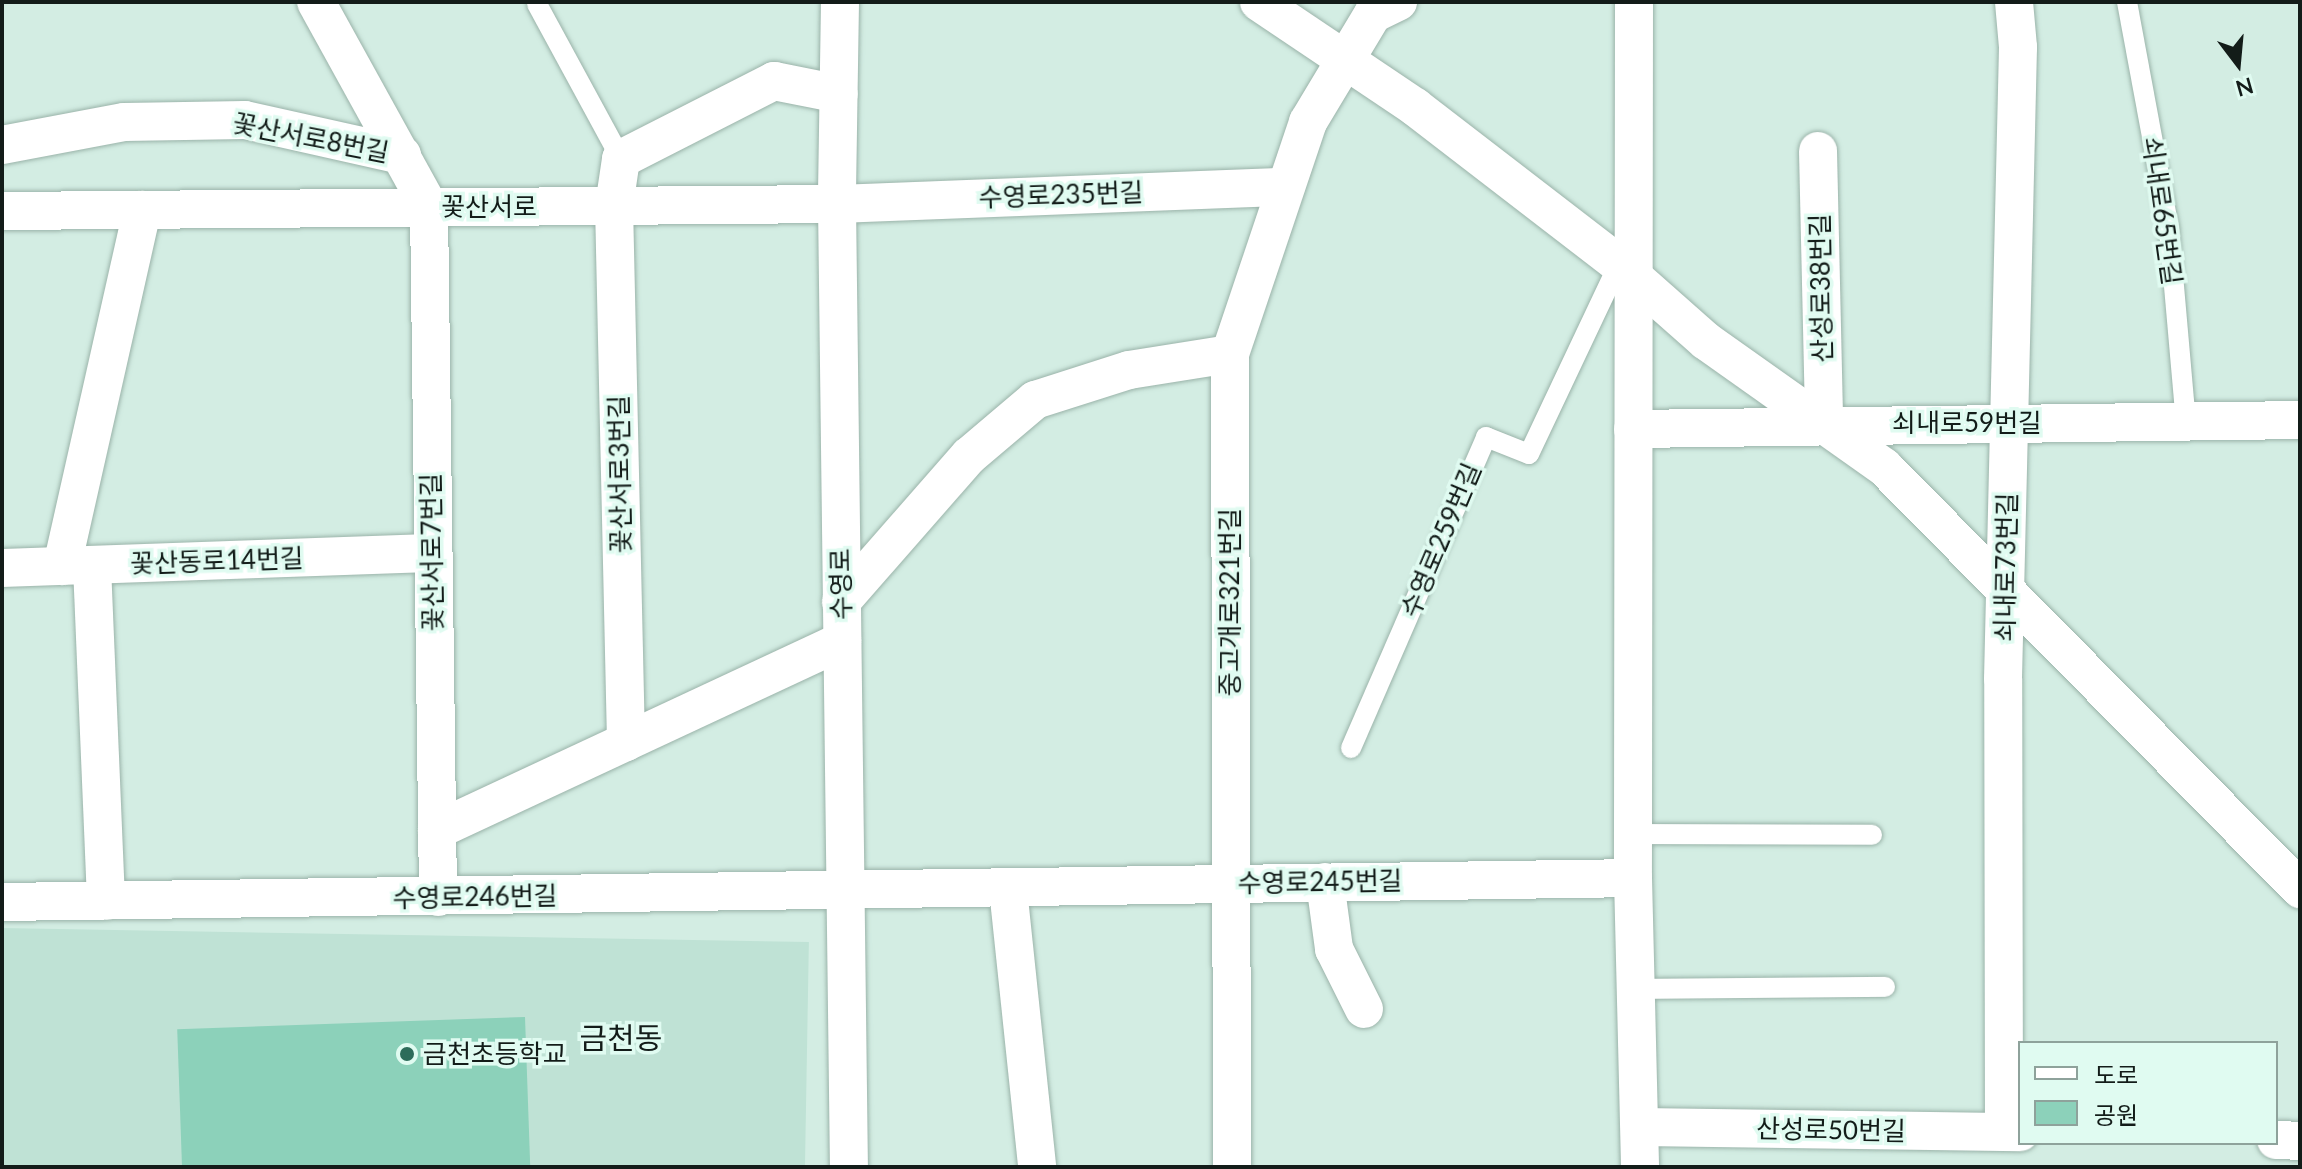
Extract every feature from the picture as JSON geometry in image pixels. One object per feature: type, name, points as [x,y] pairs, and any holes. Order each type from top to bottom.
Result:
[{"type":"street","name":"꽃산서로8번길","points":[[316,2],[429,207]]},
{"type":"street","name":"수영로","points":[[840,2],[837,204],[849,1167]]},
{"type":"street","points":[[1259,2],[1415,107],[1627,270],[1706,341],[1884,467],[2005,594],[2121,703],[2300,889]]},
{"type":"street","name":"중고개로321번길","points":[[1232,1167],[1230,354],[1308,122],[1348,62],[1373,14],[1398,2]]},
{"type":"street","name":"수영로259번길","points":[[1634,2],[1627,270],[1633,429],[1633,878],[1642,1127],[1640,1167]]},
{"type":"street","name":"쇠내로73번길","points":[[2012,1132],[2005,594],[2018,47],[2014,2]]},
{"type":"street","points":[[621,159],[774,81],[839,94]]},
{"type":"street","name":"꽃산서로8번길","points":[[2,145],[124,122],[245,120],[402,155]]},
{"type":"street","name":"산성로38번길","points":[[1818,151],[1824,424]]},
{"type":"street","name":"꽃산서로3번길","points":[[621,159],[614,206],[626,742]]},
{"type":"street","name":"수영로235번길","points":[[837,204],[1286,187]]},
{"type":"street","name":"꽃산서로","points":[[2,211],[837,204]]},
{"type":"street","name":"꽃산서로7번길","points":[[429,207],[438,897]]},
{"type":"street","points":[[106,901],[77,566],[142,210]]},
{"type":"street","points":[[841,602],[969,456],[1035,400],[1129,370],[1230,354]]},
{"type":"street","name":"쇠내로59번길","points":[[1633,429],[1824,424],[2300,420]]},
{"type":"street","name":"꽃산동로14번길","points":[[2,568],[432,553]]},
{"type":"street","points":[[437,830],[842,641]]},
{"type":"street","name":"수영로245번길","points":[[845,893],[1231,883],[1633,878]]},
{"type":"street","points":[[1325,882],[1334,949],[1364,1009]]},
{"type":"street","points":[[1008,889],[1037,1167]]},
{"type":"street","name":"수영로246번길","points":[[2,902],[845,893]]},
{"type":"street","name":"산성로50번길","points":[[1642,1127],[2012,1132]]},
{"type":"street","points":[[2278,1140],[2300,1141]]},
{"type":"lane","name":"쇠내로65번길","points":[[2127,2],[2169,229],[2186,422]]},
{"type":"lane","points":[[537,4],[621,159]]},
{"type":"lane","name":"수영로259번길","points":[[1351,748],[1486,437],[1529,454],[1627,270]]},
{"type":"lane","points":[[1633,834],[1872,835]]},
{"type":"lane","points":[[1637,989],[1885,987]]},
{"type":"shaded area","name":"금천초등학교","points":[[2,928],[809,942],[805,1167],[2,1167]]},
{"type":"green space","points":[[525,1017],[530,1167],[182,1167],[177,1029]]},
{"type":"place","name":"금천초등학교","points":[[407,1054]]},
{"type":"district","name":"금천동","points":[[621,1037]]}]
